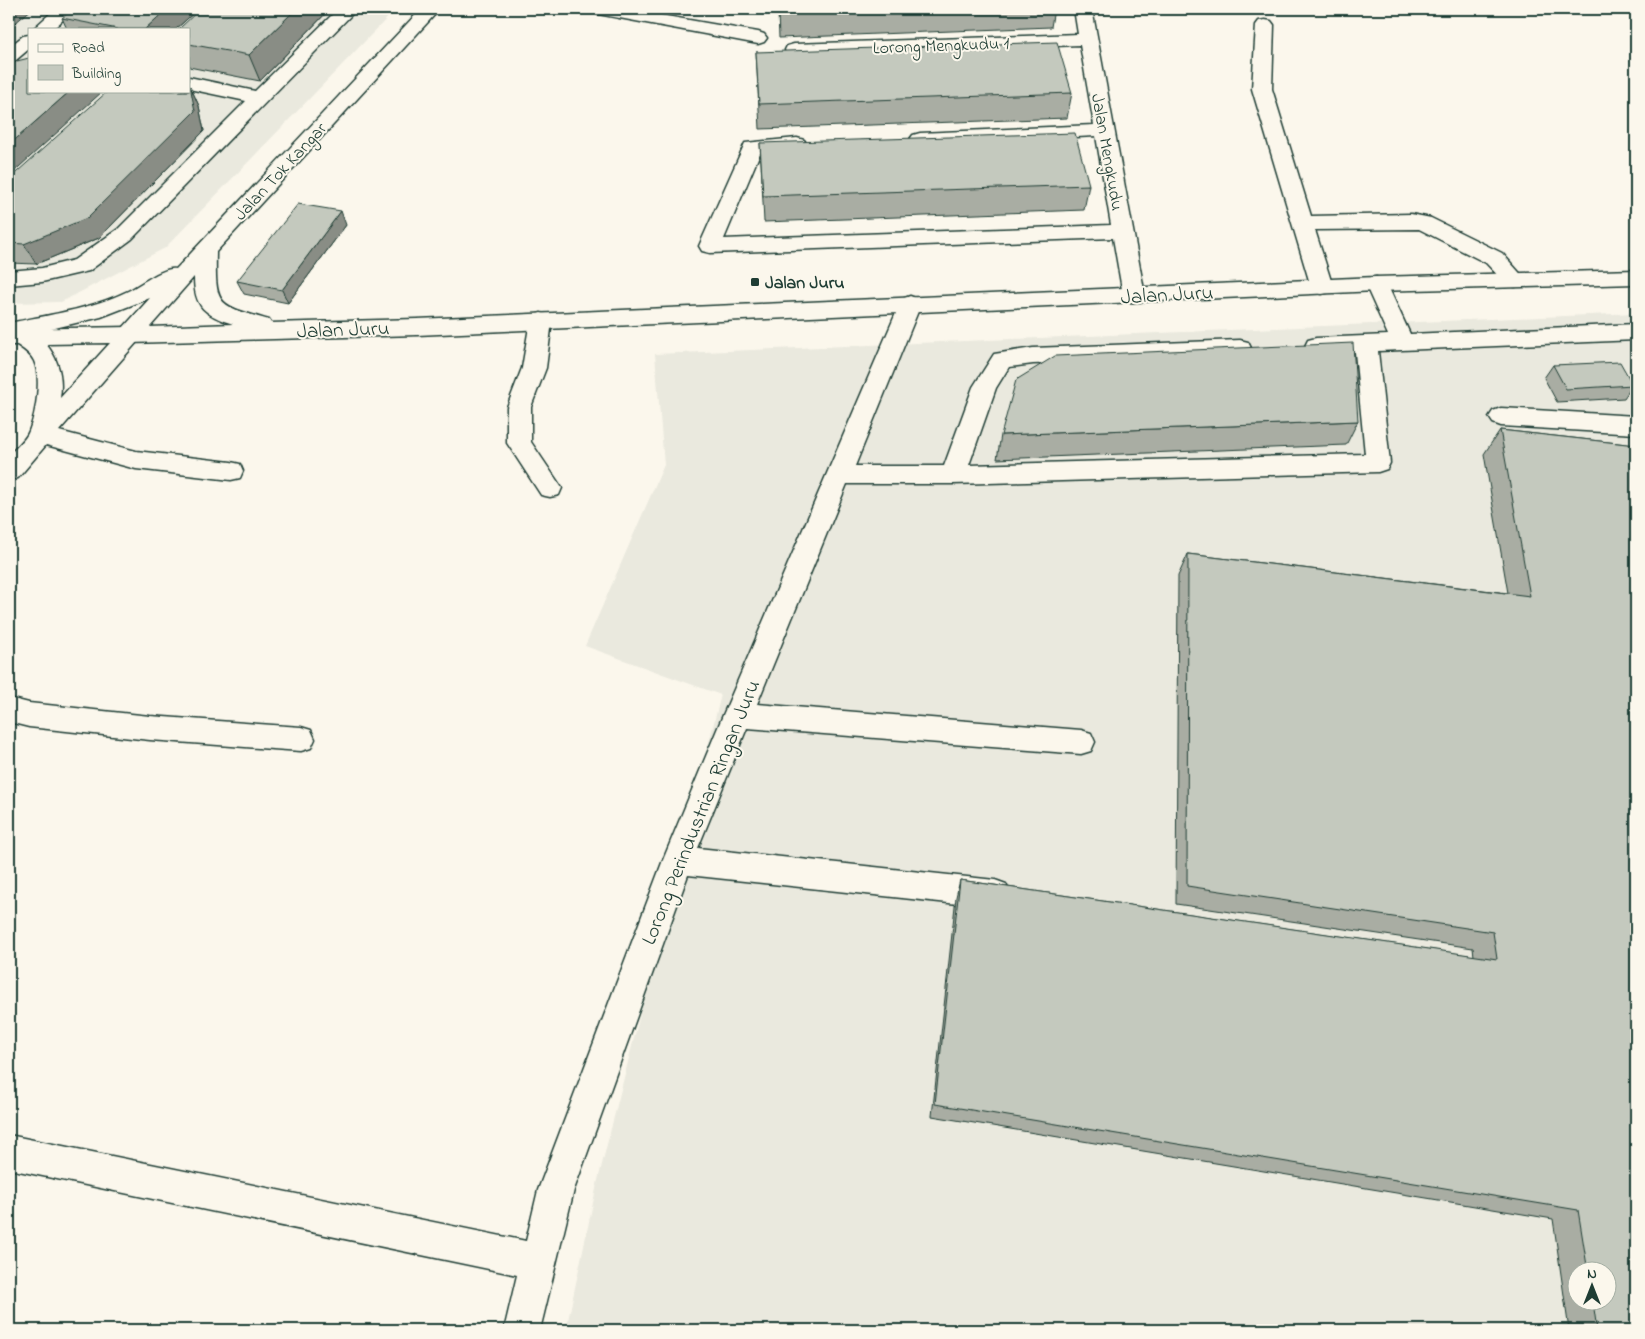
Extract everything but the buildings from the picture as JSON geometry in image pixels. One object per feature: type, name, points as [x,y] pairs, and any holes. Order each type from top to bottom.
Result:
[{"type":"street","points":[[43,28],[66,9]]},
{"type":"street","points":[[9,278],[42,275],[81,266],[125,234],[348,9]]},
{"type":"street","name":"Jalan Tok Kangar","points":[[9,471],[205,250],[431,9]]},
{"type":"street","points":[[598,9],[758,38]]},
{"type":"street","name":"Jalan Mengkudu","points":[[1083,9],[1134,295]]},
{"type":"street","points":[[1265,25],[1262,89],[1322,287]]},
{"type":"street","name":"Lorong Mengkudu 1","points":[[794,50],[1088,39]]},
{"type":"street","points":[[190,83],[259,98]]},
{"type":"street","points":[[899,140],[1104,130]]},
{"type":"street","points":[[820,143],[752,147],[710,246],[1122,231]]},
{"type":"street","points":[[1304,223],[1411,221],[1424,223],[1494,258],[1515,280]]},
{"type":"street","points":[[205,250],[204,284],[206,299],[213,308],[230,316],[284,332]]},
{"type":"street","points":[[13,335],[85,314],[142,293],[164,281],[205,250]]},
{"type":"street","name":"Jalan Juru","points":[[13,335],[284,332],[1376,284],[1636,277]]},
{"type":"street","points":[[1376,284],[1402,342]]},
{"type":"street","name":"Lorong Perindustrian Ringan Juru","points":[[522,1330],[556,1190],[678,860],[737,715],[840,476],[910,304]]},
{"type":"street","points":[[541,321],[534,368],[519,407],[519,443],[550,488]]},
{"type":"street","points":[[1297,346],[1636,332]]},
{"type":"street","points":[[13,335],[41,353],[48,370],[50,390],[40,435],[136,460],[231,471]]},
{"type":"street","points":[[840,476],[953,475],[1378,463],[1366,344]]},
{"type":"street","points":[[953,475],[985,387],[1002,360],[1033,356],[1258,348]]},
{"type":"street","points":[[1501,417],[1636,425]]},
{"type":"street","points":[[9,710],[28,715],[150,728],[301,739]]},
{"type":"street","points":[[737,715],[1081,742]]},
{"type":"street","points":[[678,860],[1021,897]]},
{"type":"street","points":[[9,1152],[539,1262]]},
{"type":"shaded area","points":[[9,9],[396,9],[165,248],[61,302],[9,303]]},
{"type":"shaded area","points":[[1636,313],[1636,1330],[566,1330],[597,1184],[721,695],[585,646],[664,465],[655,354]]},
{"type":"place","name":"Jalan Juru","points":[[755,282]]}]
